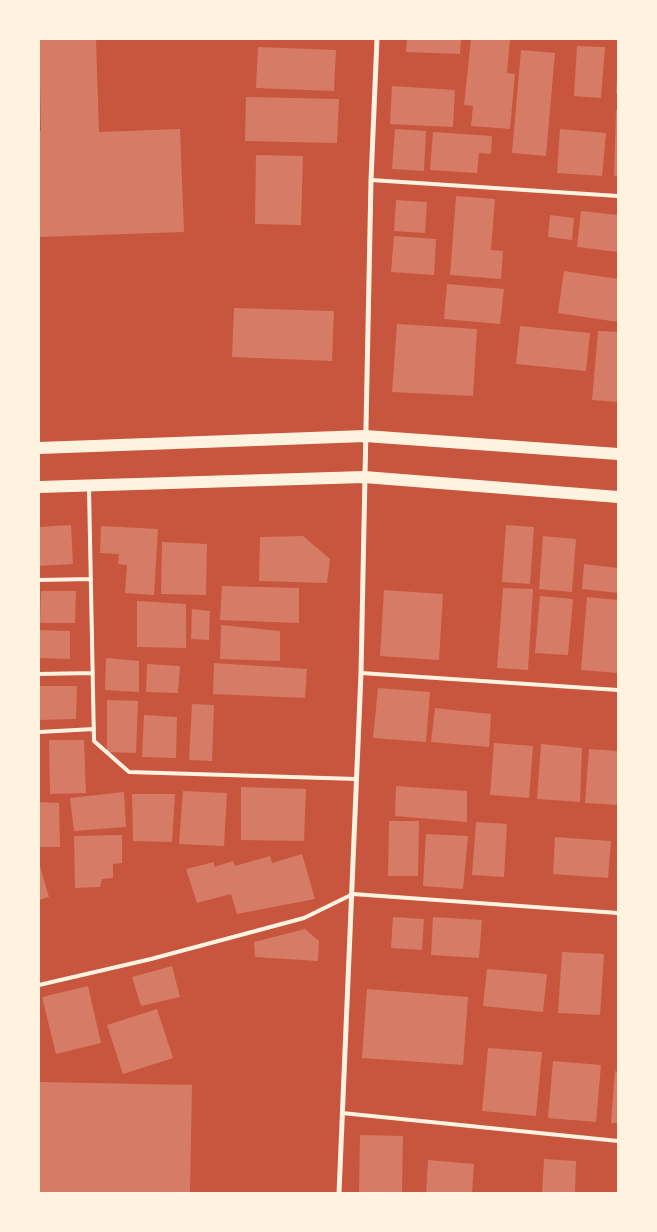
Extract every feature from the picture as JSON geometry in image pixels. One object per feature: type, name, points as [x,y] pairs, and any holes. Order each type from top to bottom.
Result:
[{"type":"main road","points":[[39,448],[365,436],[618,454]]},
{"type":"main road","points":[[39,488],[364,477],[618,497]]},
{"type":"street","points":[[339,1193],[358,779],[371,180],[377,39]]},
{"type":"lane","points":[[371,180],[618,196]]},
{"type":"lane","points":[[89,486],[94,741],[129,772],[358,779]]},
{"type":"lane","points":[[39,580],[91,579]]},
{"type":"lane","points":[[39,674],[93,673]]},
{"type":"lane","points":[[361,673],[618,690]]},
{"type":"lane","points":[[39,732],[94,729]]},
{"type":"lane","points":[[39,985],[151,959],[304,918],[353,894],[618,913]]},
{"type":"lane","points":[[342,1113],[618,1141]]},
{"type":"building","points":[[39,39],[96,39],[99,132],[180,129],[184,232],[39,237],[39,131],[41,131]]},
{"type":"building","points":[[407,39],[461,39],[460,54],[406,52]]},
{"type":"building","points":[[471,39],[510,39],[507,73],[515,74],[510,129],[471,126],[473,106],[464,105]]},
{"type":"building","points":[[577,46],[605,47],[601,98],[574,96]]},
{"type":"building","points":[[258,47],[336,50],[334,91],[256,88]]},
{"type":"building","points":[[521,50],[555,53],[546,156],[512,153]]},
{"type":"building","points":[[617,78],[618,93],[616,93]]},
{"type":"building","points":[[392,86],[455,90],[453,127],[390,124]]},
{"type":"building","points":[[246,97],[339,99],[337,143],[245,141]]},
{"type":"building","points":[[616,110],[618,110],[618,176],[614,176]]},
{"type":"building","points":[[395,129],[426,131],[424,171],[392,169]]},
{"type":"building","points":[[560,129],[606,133],[602,176],[557,173]]},
{"type":"building","points":[[433,132],[492,136],[491,154],[479,153],[477,173],[430,170]]},
{"type":"building","points":[[256,155],[303,156],[301,225],[255,224]]},
{"type":"building","points":[[456,196],[495,199],[491,250],[503,251],[501,279],[450,275]]},
{"type":"building","points":[[396,200],[427,202],[425,233],[394,231]]},
{"type":"building","points":[[581,211],[618,215],[618,252],[577,247]]},
{"type":"building","points":[[550,215],[574,218],[572,240],[548,237]]},
{"type":"building","points":[[394,236],[436,239],[434,275],[391,272]]},
{"type":"building","points":[[564,271],[618,279],[618,322],[558,313]]},
{"type":"building","points":[[447,284],[504,289],[500,324],[444,319]]},
{"type":"building","points":[[234,308],[334,311],[332,361],[232,357]]},
{"type":"building","points":[[397,324],[477,329],[473,396],[392,392]]},
{"type":"building","points":[[520,326],[590,333],[586,371],[516,364]]},
{"type":"building","points":[[598,331],[618,332],[618,402],[592,400]]},
{"type":"building","points":[[71,525],[73,564],[39,566],[39,527]]},
{"type":"building","points":[[506,525],[534,527],[530,584],[502,582]]},
{"type":"building","points":[[101,526],[158,529],[154,595],[125,593],[127,565],[118,564],[119,554],[100,553]]},
{"type":"building","points":[[303,536],[330,559],[327,583],[259,581],[260,537]]},
{"type":"building","points":[[543,536],[576,539],[572,592],[539,589]]},
{"type":"building","points":[[162,542],[207,544],[206,595],[161,594]]},
{"type":"building","points":[[584,564],[618,568],[618,593],[582,589]]},
{"type":"building","points":[[222,586],[299,588],[299,623],[220,620]]},
{"type":"building","points":[[503,588],[533,589],[528,670],[497,668]]},
{"type":"building","points":[[384,590],[443,594],[439,660],[380,656]]},
{"type":"building","points":[[41,591],[76,591],[75,623],[40,623]]},
{"type":"building","points":[[540,596],[573,599],[568,655],[535,653]]},
{"type":"building","points":[[587,597],[618,600],[618,673],[581,670]]},
{"type":"building","points":[[137,601],[186,604],[186,648],[137,647]]},
{"type":"building","points":[[192,609],[210,611],[209,640],[191,639]]},
{"type":"building","points":[[221,625],[280,631],[280,661],[220,659]]},
{"type":"building","points":[[39,630],[70,631],[70,659],[39,658]]},
{"type":"building","points":[[106,658],[139,661],[139,692],[105,690]]},
{"type":"building","points":[[214,663],[307,669],[305,698],[213,694]]},
{"type":"building","points":[[147,664],[180,666],[178,693],[146,692]]},
{"type":"building","points":[[39,686],[77,686],[76,719],[39,720]]},
{"type":"building","points":[[378,688],[430,692],[426,742],[373,738]]},
{"type":"building","points":[[107,700],[138,701],[136,753],[107,752]]},
{"type":"building","points":[[192,704],[214,705],[212,761],[189,760]]},
{"type":"building","points":[[435,708],[491,714],[489,747],[431,742]]},
{"type":"building","points":[[144,715],[177,717],[176,758],[142,757]]},
{"type":"building","points":[[49,740],[84,740],[86,793],[50,794]]},
{"type":"building","points":[[494,743],[533,746],[529,798],[490,795]]},
{"type":"building","points":[[541,744],[582,748],[580,802],[537,799]]},
{"type":"building","points":[[589,749],[618,751],[618,805],[585,803]]},
{"type":"building","points":[[396,786],[467,791],[467,822],[395,816]]},
{"type":"building","points":[[241,787],[306,789],[304,841],[241,840]]},
{"type":"building","points":[[183,791],[227,793],[224,846],[179,844]]},
{"type":"building","points":[[124,792],[126,827],[74,831],[70,798]]},
{"type":"building","points":[[132,794],[175,794],[172,842],[133,841]]},
{"type":"building","points":[[39,802],[59,803],[60,847],[39,847]]},
{"type":"building","points":[[389,821],[419,821],[418,876],[388,876]]},
{"type":"building","points":[[476,822],[507,824],[504,877],[472,875]]},
{"type":"building","points":[[426,834],[468,836],[463,889],[423,886]]},
{"type":"building","points":[[122,835],[122,863],[113,864],[113,878],[102,879],[100,887],[75,888],[74,836]]},
{"type":"building","points":[[555,837],[611,841],[608,878],[553,874]]},
{"type":"building","points":[[302,854],[315,899],[237,914],[231,894],[197,903],[186,869],[214,862],[214,867],[233,861],[235,866],[270,856],[272,863]]},
{"type":"building","points":[[39,863],[49,897],[39,900]]},
{"type":"building","points":[[393,917],[424,919],[422,950],[391,948]]},
{"type":"building","points":[[433,917],[482,920],[479,958],[431,955]]},
{"type":"building","points":[[305,929],[319,941],[318,961],[255,957],[254,942]]},
{"type":"building","points":[[562,952],[604,954],[600,1015],[558,1013]]},
{"type":"building","points":[[172,966],[180,997],[141,1006],[132,977]]},
{"type":"building","points":[[487,969],[547,974],[543,1012],[483,1006]]},
{"type":"building","points":[[88,986],[101,1043],[56,1054],[42,997]]},
{"type":"building","points":[[367,989],[468,997],[463,1065],[362,1058]]},
{"type":"building","points":[[157,1009],[173,1058],[123,1074],[107,1025]]},
{"type":"building","points":[[488,1048],[542,1052],[536,1116],[482,1111]]},
{"type":"building","points":[[553,1061],[601,1065],[596,1122],[548,1118]]},
{"type":"building","points":[[615,1071],[618,1072],[618,1123],[611,1123]]},
{"type":"building","points":[[39,1082],[192,1085],[190,1193],[39,1193]]},
{"type":"building","points":[[360,1135],[403,1136],[402,1193],[359,1193]]},
{"type":"building","points":[[544,1159],[576,1161],[575,1193],[542,1193]]},
{"type":"building","points":[[428,1160],[474,1164],[472,1193],[426,1193]]}]
